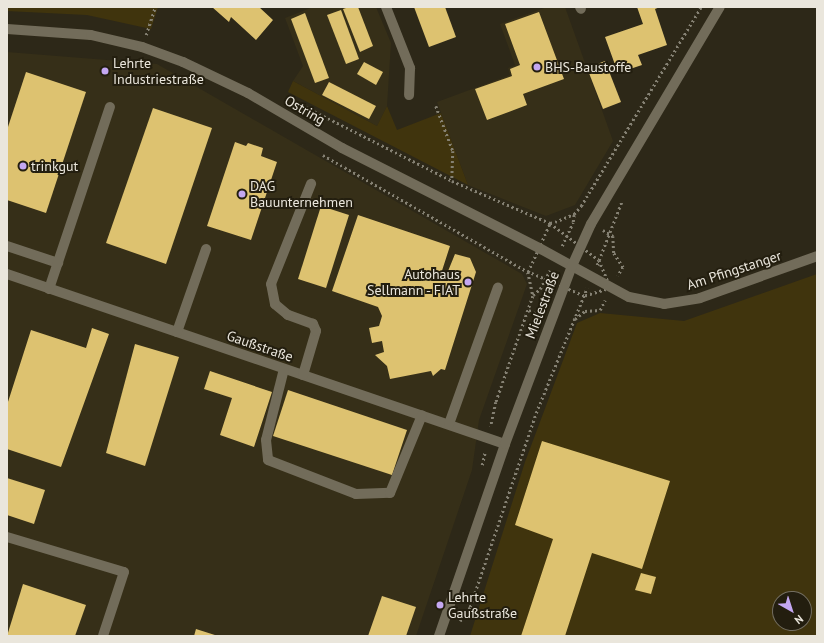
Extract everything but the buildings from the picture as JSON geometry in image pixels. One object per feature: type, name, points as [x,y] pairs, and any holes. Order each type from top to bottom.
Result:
[{"type":"street","points":[[386,7],[410,68],[409,95]]},
{"type":"street","name":"Mielestraße","points":[[439,636],[505,444],[572,266],[591,224],[720,7]]},
{"type":"street","name":"Ostring","points":[[7,30],[91,35],[142,47],[183,62],[248,93],[342,148],[572,266]]},
{"type":"street","points":[[49,289],[110,107]]},
{"type":"street","points":[[303,375],[316,331],[312,324],[288,315],[275,304],[271,284],[311,184]]},
{"type":"street","points":[[7,246],[58,263]]},
{"type":"street","points":[[177,332],[206,249]]},
{"type":"street","name":"Am Pfingstanger","points":[[572,266],[629,297],[664,304],[700,298],[817,256]]},
{"type":"street","name":"Gaußstraße","points":[[7,274],[505,444]]},
{"type":"street","points":[[449,424],[498,287]]},
{"type":"street","points":[[284,369],[266,440],[268,460],[356,494],[390,493],[422,415]]},
{"type":"street","points":[[7,537],[124,572],[103,636]]},
{"type":"path","points":[[146,33],[155,7]]},
{"type":"path","points":[[574,214],[700,7]]},
{"type":"path","points":[[436,106],[453,151],[452,181]]},
{"type":"path","points":[[320,153],[528,272],[533,296],[496,402],[480,472]]},
{"type":"path","points":[[456,626],[470,607],[536,413],[575,319]]},
{"type":"shaded area","points":[[7,7],[158,7],[151,29],[87,15],[7,11]]},
{"type":"shaded area","points":[[313,7],[376,7],[391,43],[387,106],[377,126],[293,81],[303,66],[285,18]]},
{"type":"shaded area","points":[[547,7],[565,7],[613,141],[575,205],[546,216],[468,185],[437,102],[510,75],[508,68],[515,65],[500,24]]},
{"type":"shaded area","points":[[7,52],[157,64],[522,274],[527,284],[479,420],[472,470],[416,636],[7,636]]},
{"type":"shaded area","points":[[293,81],[377,126],[387,106],[397,130],[441,113],[468,185],[288,92]]},
{"type":"shaded area","points":[[817,274],[817,636],[470,636],[525,462],[577,323],[600,313],[684,321]]},
{"type":"place","name":"BHS-Baustoffe","points":[[537,67]]},
{"type":"place","name":"Lehrte Industriestraße","points":[[105,71]]},
{"type":"place","name":"trinkgut","points":[[23,166]]},
{"type":"place","name":"DAG Bauunternehmen","points":[[242,194]]},
{"type":"place","name":"Autohaus Sellmann - FIAT","points":[[468,282]]},
{"type":"place","name":"Lehrte Gaußstraße","points":[[440,605]]}]
